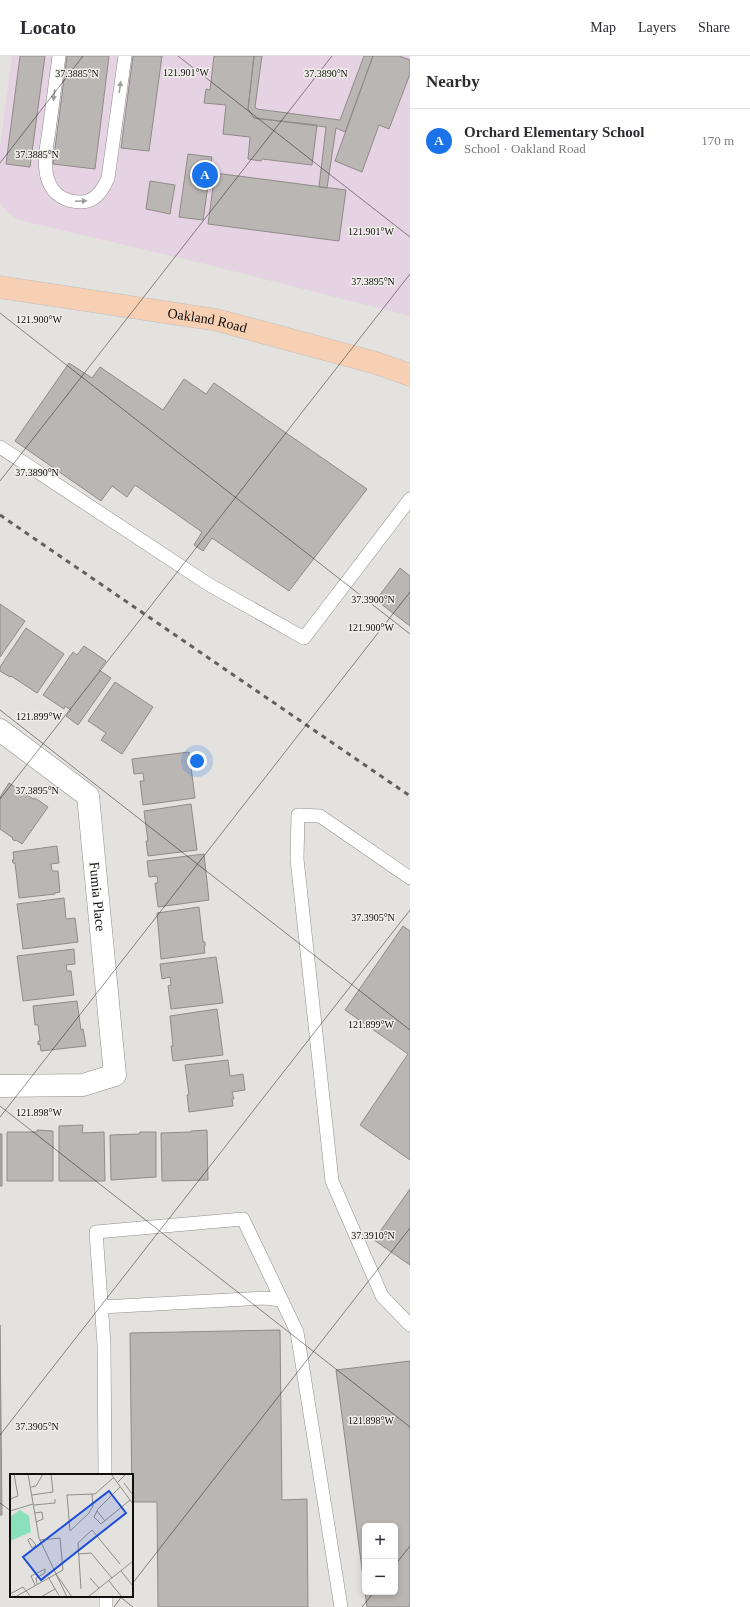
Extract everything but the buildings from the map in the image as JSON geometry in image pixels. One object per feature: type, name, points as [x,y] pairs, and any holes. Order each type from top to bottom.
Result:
[{"type":"main road","name":"Oakland Road","points":[[0,287],[217,320],[409,373]]},
{"type":"street","name":"Fumia Place","points":[[0,730],[88,796],[115,1075],[83,1085],[0,1086]]},
{"type":"lane","points":[[59,56],[45,163],[48,181],[56,195],[70,202],[87,202],[98,195],[104,188],[108,178],[124,56]]},
{"type":"lane","points":[[0,447],[208,584],[304,638],[410,499]]},
{"type":"lane","points":[[410,878],[320,816],[298,816],[297,859],[332,1181],[382,1296],[410,1325]]},
{"type":"lane","points":[[105,1474],[104,1344],[96,1232],[243,1219],[281,1300],[298,1332],[341,1607]]},
{"type":"lane","points":[[102,1307],[265,1298],[281,1300]]},
{"type":"shaded area","points":[[12,56],[410,56],[410,316],[205,264],[19,220],[7,212],[0,203],[0,148]]},
{"type":"railway","points":[[0,515],[410,796]]},
{"type":"place","name":"Orchard Elementary School","points":[[205,175]]}]
